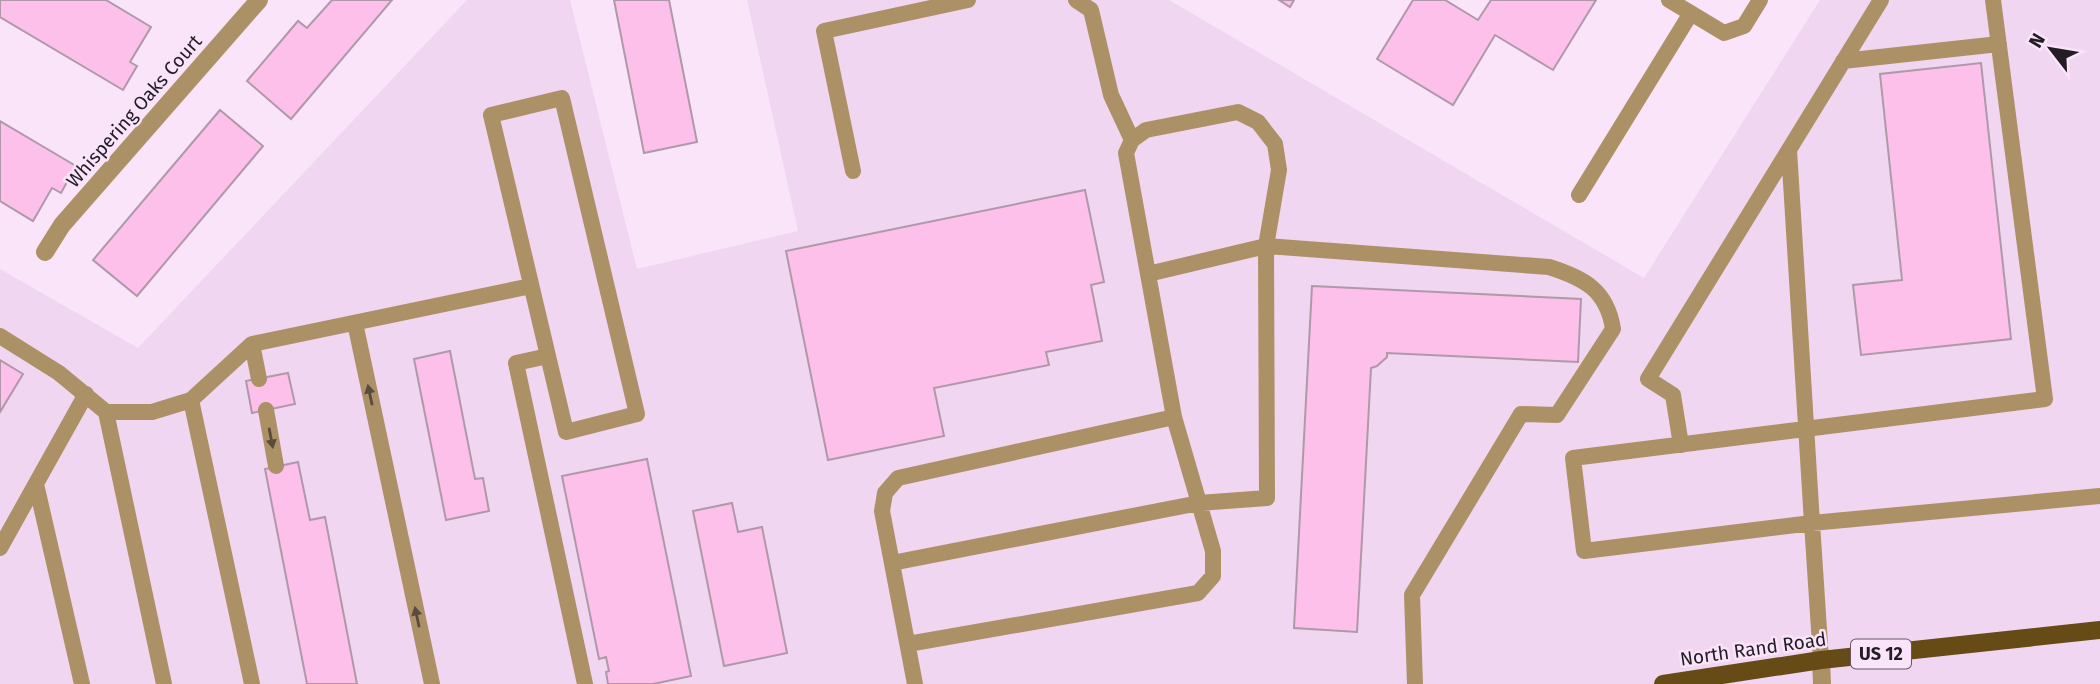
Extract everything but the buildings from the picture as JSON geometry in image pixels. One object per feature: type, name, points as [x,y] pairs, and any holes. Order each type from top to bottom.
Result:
[{"type":"main road","name":"North Rand Road","points":[[1663,684],[1821,660],[2100,630]]},
{"type":"street","name":"Whispering Oaks Court","points":[[45,252],[62,225],[259,0]]},
{"type":"street","points":[[1821,660],[1822,684]]},
{"type":"lane","points":[[853,172],[824,31],[968,0]]},
{"type":"lane","points":[[1076,0],[1091,10],[1111,94],[1132,140]]},
{"type":"lane","points":[[1669,0],[1724,33],[1744,26],[1760,0]]},
{"type":"lane","points":[[1681,445],[1673,395],[1648,379],[1881,0]]},
{"type":"lane","points":[[1993,0],[2045,399],[1573,458],[1584,551],[1812,523],[2100,496]]},
{"type":"lane","points":[[1579,195],[1691,13]]},
{"type":"lane","points":[[1843,61],[1999,44]]},
{"type":"lane","points":[[562,98],[637,415],[566,432],[548,356],[491,115],[562,98]]},
{"type":"lane","points":[[892,564],[1199,503],[1267,498],[1266,246],[1279,170],[1275,144],[1258,122],[1238,112],[1146,130],[1132,140],[1126,153],[1174,417],[1199,503],[1213,551],[1213,576],[1198,593],[908,645]]},
{"type":"lane","points":[[1789,150],[1821,660]]},
{"type":"lane","points":[[1148,274],[1266,246],[1549,267],[1574,275],[1601,296],[1610,311],[1613,329],[1557,415],[1521,414],[1412,595],[1415,684]]},
{"type":"lane","points":[[106,411],[152,412],[191,400],[252,344],[531,286]]},
{"type":"lane","points":[[355,323],[432,684]]},
{"type":"lane","points":[[0,336],[59,373],[106,411],[164,684]]},
{"type":"lane","points":[[252,344],[259,379]]},
{"type":"lane","points":[[548,356],[516,363],[585,684]]},
{"type":"lane","points":[[0,548],[86,394]]},
{"type":"lane","points":[[191,400],[252,684]]},
{"type":"lane","points":[[266,410],[276,466]]},
{"type":"lane","points":[[915,684],[882,511],[885,493],[898,478],[1174,417]]},
{"type":"lane","points":[[36,484],[82,684]]},
{"type":"shaded area","points":[[467,0],[570,0],[637,269],[798,231],[747,0],[1169,0],[1644,278],[1820,0],[2100,0],[2100,684],[0,684],[0,269],[138,348]]}]
